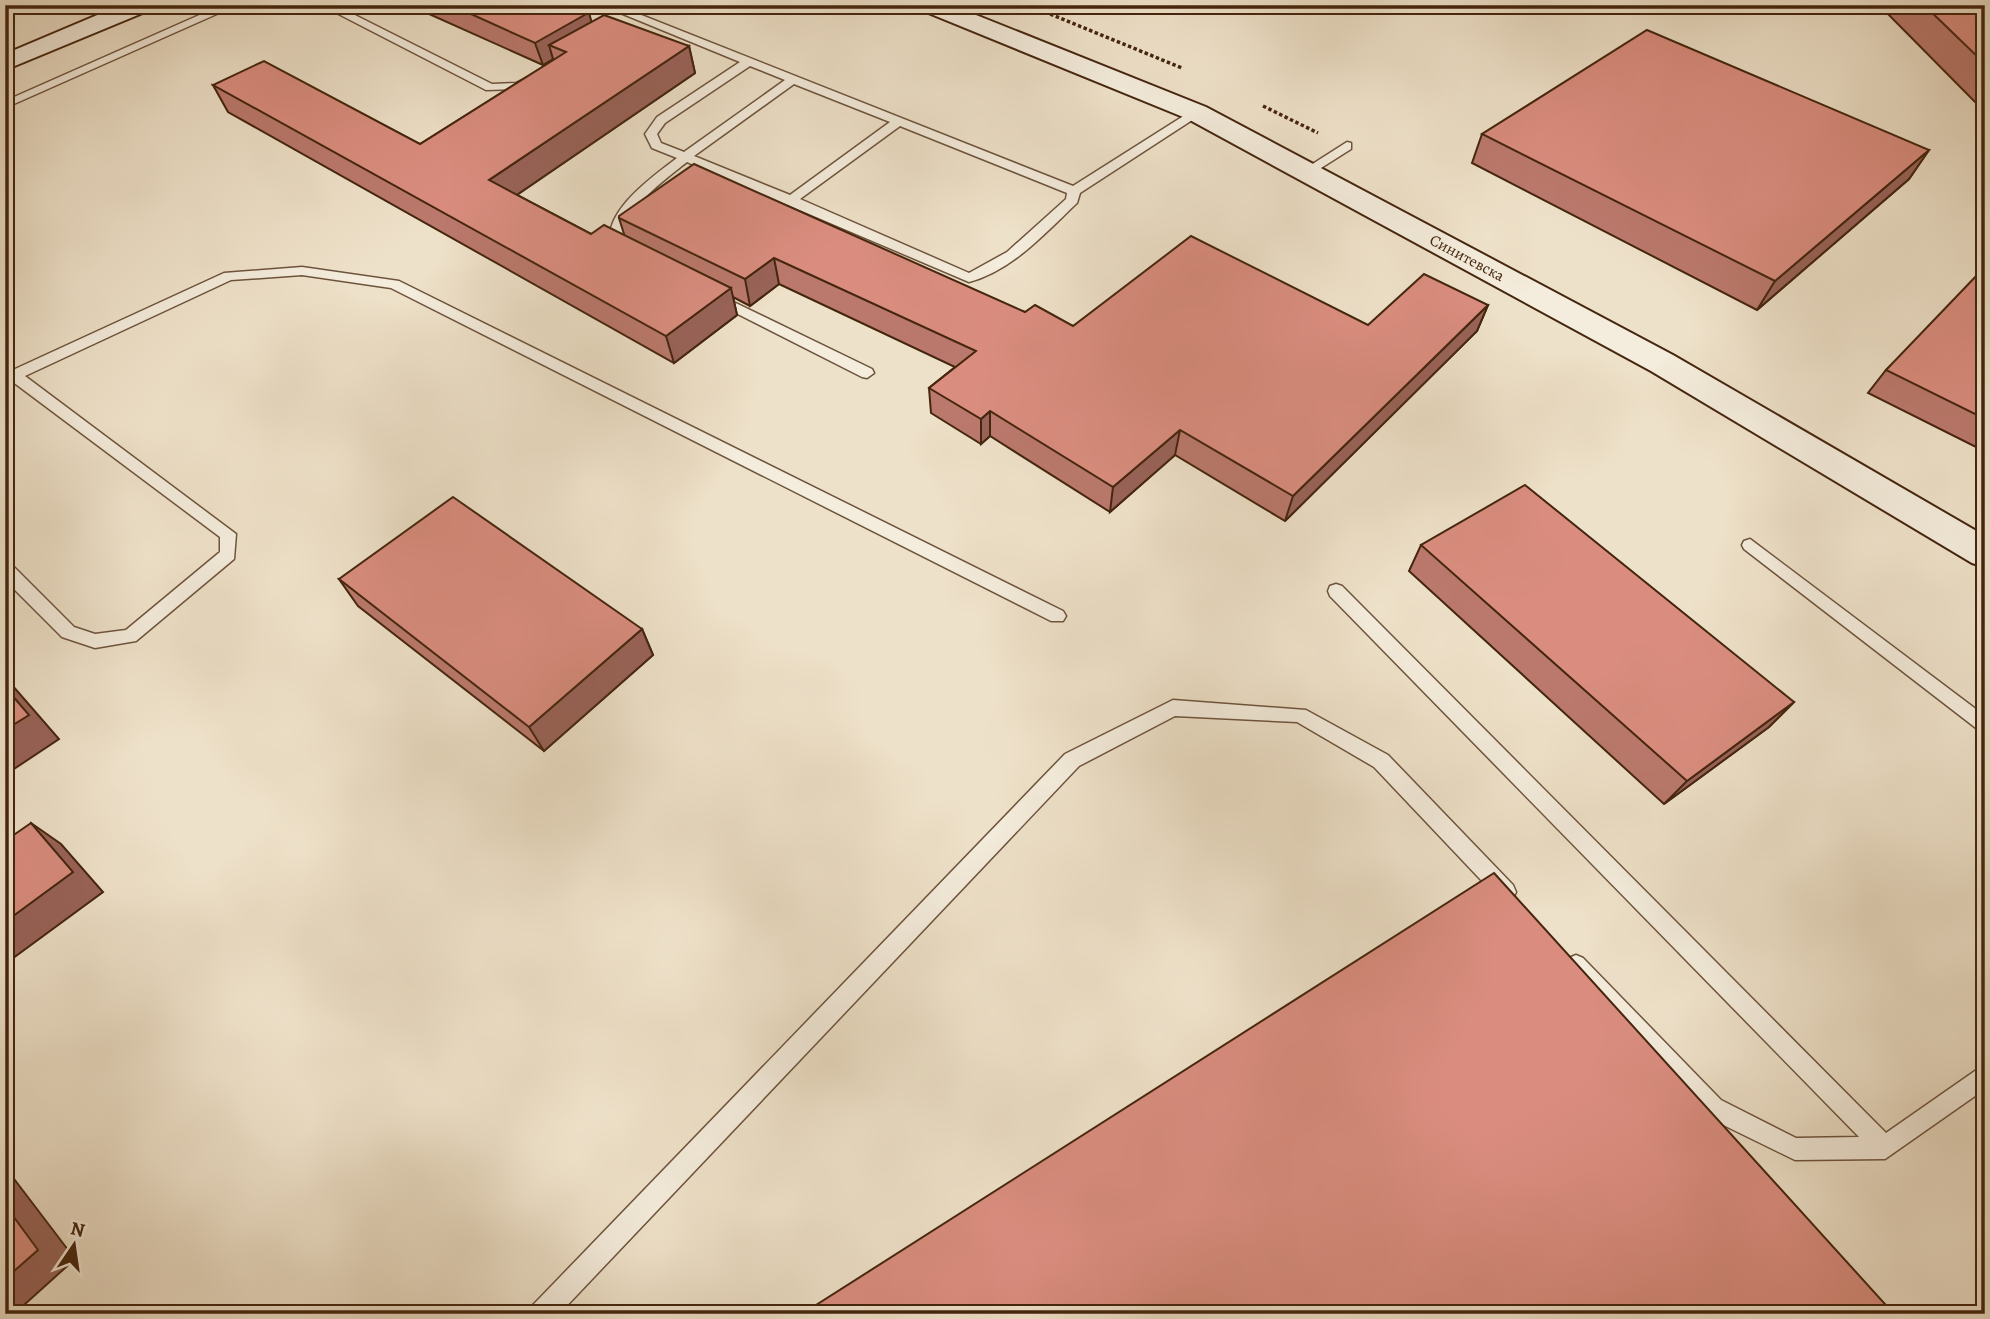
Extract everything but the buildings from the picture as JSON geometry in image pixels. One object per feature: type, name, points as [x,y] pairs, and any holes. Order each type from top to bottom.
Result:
[{"type":"street","points":[[5,63],[142,5]]},
{"type":"street","name":"Синитевска","points":[[929,5],[1197,113],[1662,363],[1985,552]]},
{"type":"lane","points":[[5,105],[232,5]]},
{"type":"lane","points":[[326,5],[490,88],[519,86],[543,72]]},
{"type":"lane","points":[[606,5],[791,81],[1074,191]]},
{"type":"lane","points":[[627,24],[639,18]]},
{"type":"lane","points":[[748,62],[661,120],[651,134],[656,145],[791,200],[969,278],[993,270],[1010,257],[1072,200],[1074,191],[1197,113]]},
{"type":"lane","points":[[630,254],[618,248],[615,230],[624,212],[684,156],[791,81]]},
{"type":"lane","points":[[791,200],[897,123]]},
{"type":"lane","points":[[1306,172],[1347,146]]},
{"type":"lane","points":[[5,569],[68,632],[95,641],[130,636],[228,555],[228,534],[10,372],[229,276],[302,271],[394,284],[1057,616]]},
{"type":"lane","points":[[705,292],[867,373]]},
{"type":"lane","points":[[1750,545],[1985,727]]},
{"type":"lane","points":[[1336,591],[1885,1148]]},
{"type":"lane","points":[[542,1314],[1072,760],[1173,708],[1300,715],[1381,761],[1523,909]]},
{"type":"lane","points":[[1561,949],[1713,1108],[1796,1149],[1885,1148],[1985,1075]]}]
